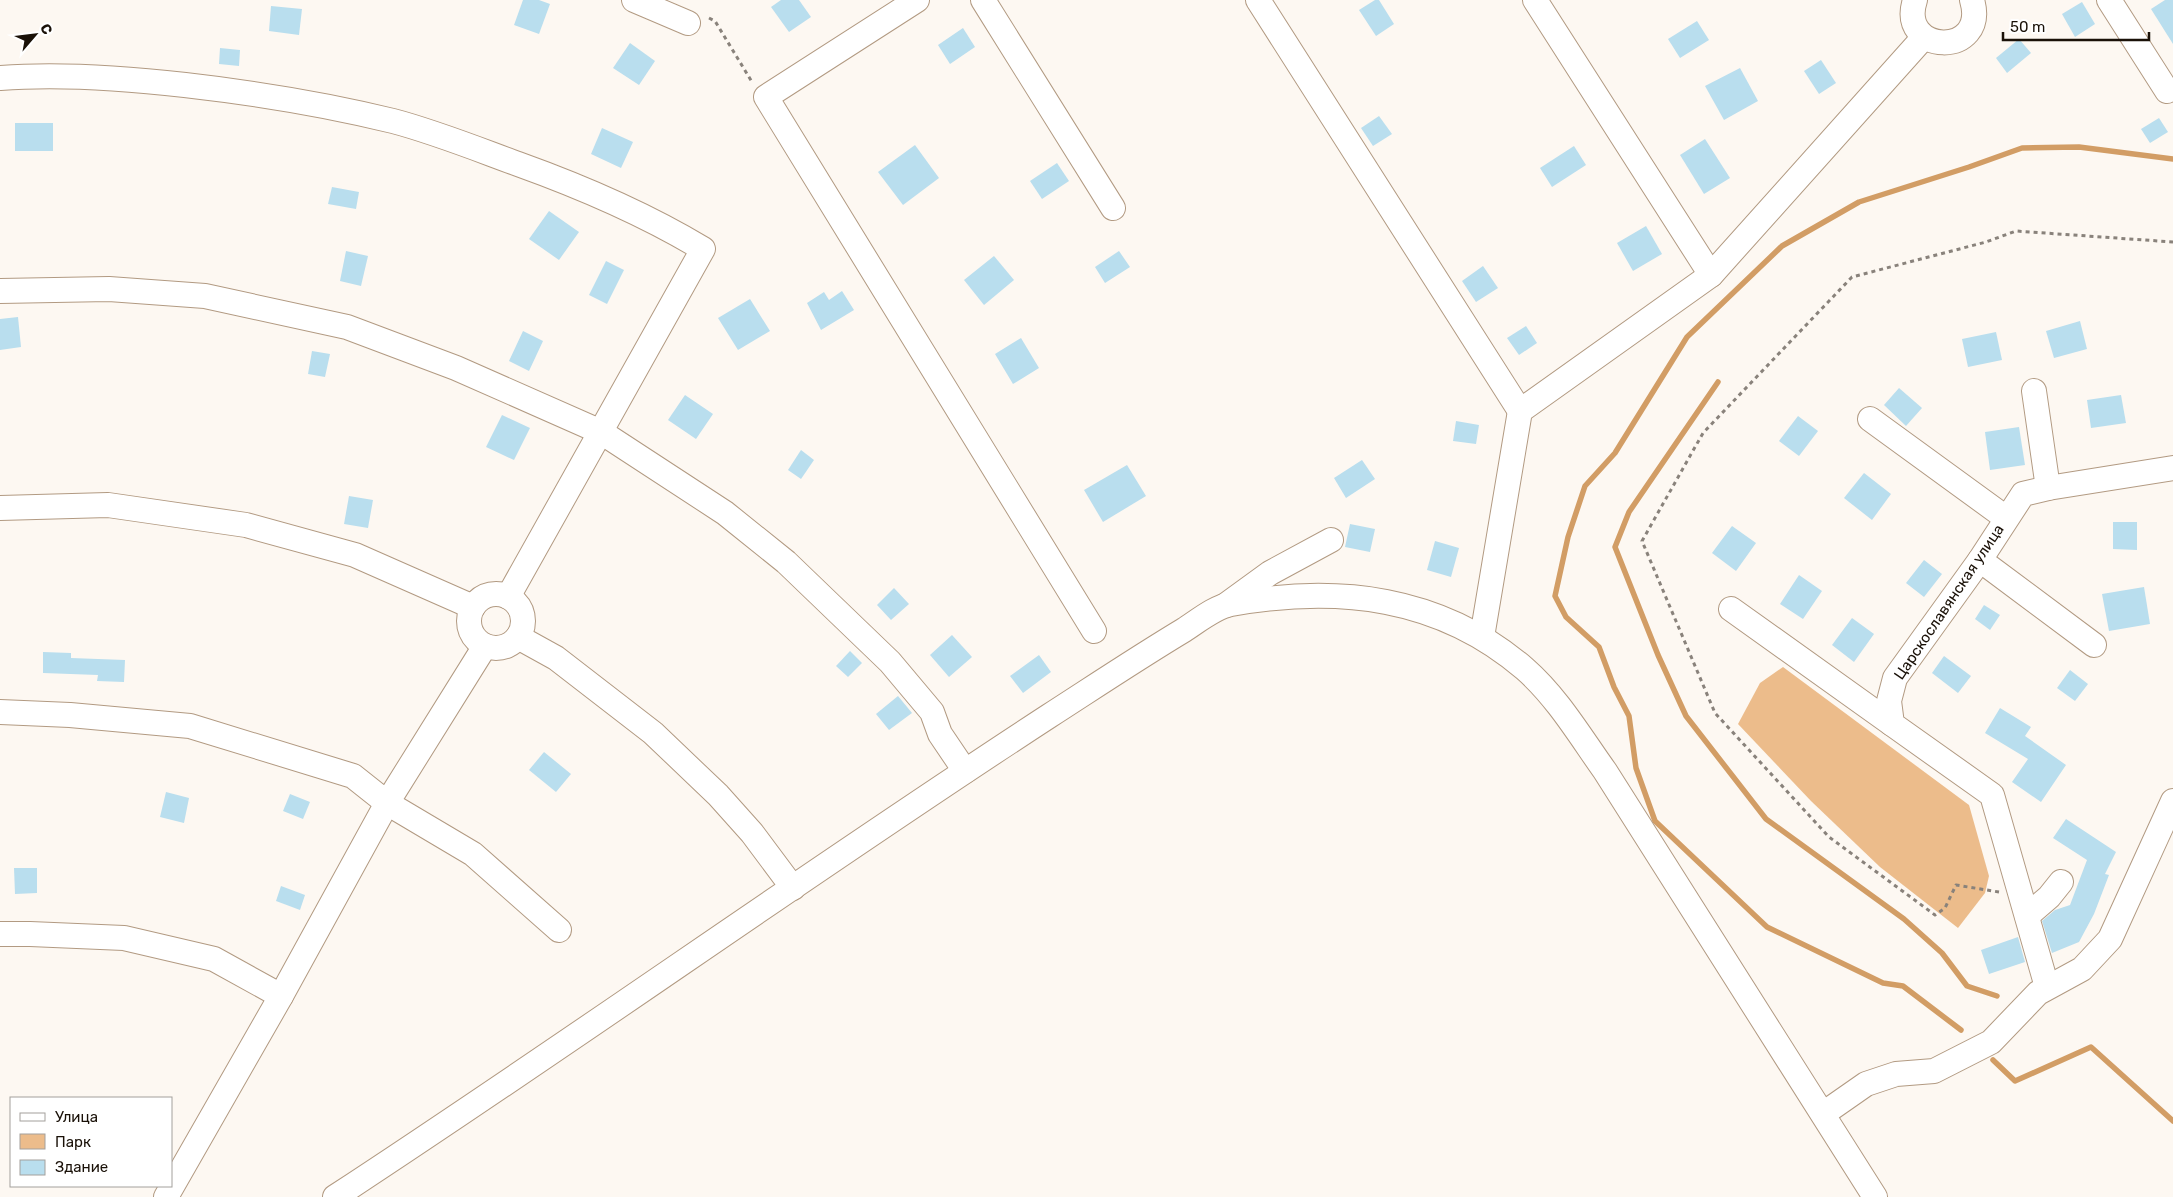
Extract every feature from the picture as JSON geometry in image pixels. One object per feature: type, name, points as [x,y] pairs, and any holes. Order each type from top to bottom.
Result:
[{"type":"street","points":[[634,0],[688,23]]},
{"type":"street","points":[[918,0],[766,97],[1094,632]]},
{"type":"street","points":[[983,0],[1113,208]]},
{"type":"street","points":[[1258,0],[1520,411],[1482,637]]},
{"type":"street","points":[[1535,0],[1711,275]]},
{"type":"street","points":[[1915,0],[1912,10],[1914,25],[1924,37],[1938,43],[1951,43],[1964,36],[1972,25],[1975,11],[1972,0]]},
{"type":"street","points":[[2109,0],[2167,91]]},
{"type":"street","points":[[1520,411],[1711,275],[1924,37]]},
{"type":"street","points":[[0,78],[30,75],[140,80],[214,88],[304,101],[395,122],[568,182],[683,237],[703,249],[508,597]]},
{"type":"street","points":[[0,291],[109,289],[205,296],[347,327],[456,368],[601,432],[725,513],[793,569],[890,662],[926,704],[932,712],[940,734],[964,771]]},
{"type":"street","points":[[2034,391],[2048,488]]},
{"type":"street","points":[[1870,419],[2006,518]]},
{"type":"street","name":"Царскославянская улица","points":[[1892,724],[1889,702],[1895,678],[1980,560],[2023,494],[2048,488],[2173,468]]},
{"type":"street","points":[[0,508],[108,505],[246,525],[355,555],[473,607]]},
{"type":"street","points":[[335,1197],[964,771],[1152,649],[1226,605],[1270,572],[1331,540]]},
{"type":"street","points":[[1980,560],[2094,645]]},
{"type":"street","points":[[499,594],[508,597],[517,604],[522,614],[523,626],[518,637],[507,646],[492,648],[485,646],[474,636],[470,629],[469,621],[473,607],[480,599],[489,595],[499,594]]},
{"type":"street","points":[[1226,605],[1310,596],[1355,597],[1398,603],[1439,617],[1482,637],[1527,671],[1564,713],[1605,771],[1875,1197]]},
{"type":"street","points":[[1731,609],[1992,795],[2047,987]]},
{"type":"street","points":[[518,637],[556,658],[654,733],[718,795],[752,834],[793,888]]},
{"type":"street","points":[[172,1187],[281,996],[387,803],[485,646]]},
{"type":"street","points":[[0,712],[70,715],[190,726],[353,776],[387,803],[473,854],[560,930]]},
{"type":"street","points":[[1823,1114],[1866,1084],[1896,1074],[1934,1071],[1991,1042],[2038,993],[2082,969],[2110,939],[2173,802]]},
{"type":"street","points":[[2024,906],[2049,897],[2061,882]]},
{"type":"street","points":[[0,934],[124,938],[214,959],[281,996]]},
{"type":"path","points":[[688,23],[696,14],[715,21],[752,81],[766,97]]},
{"type":"path","points":[[2024,906],[1956,885],[1945,908],[1935,914],[1829,837],[1715,712],[1642,541],[1703,433],[1852,277],[1986,242],[2016,232],[2173,242]]},
{"type":"green space","points":[[1783,667],[1969,805],[1989,876],[1985,893],[1958,928],[1880,867],[1811,801],[1738,724],[1760,683]]},
{"type":"building","points":[[523,0],[539,0],[550,4],[539,34],[514,25]]},
{"type":"building","points":[[781,0],[799,0],[811,17],[789,32],[771,7]]},
{"type":"building","points":[[1375,0],[1379,0],[1394,24],[1376,36],[1359,10]]},
{"type":"building","points":[[2165,0],[2173,0],[2173,44],[2151,9]]},
{"type":"building","points":[[2082,2],[2095,24],[2075,37],[2062,14]]},
{"type":"building","points":[[271,6],[302,9],[299,35],[269,31]]},
{"type":"building","points":[[1697,21],[1709,40],[1680,58],[1668,39]]},
{"type":"building","points":[[963,28],[975,47],[950,64],[938,45]]},
{"type":"building","points":[[2019,39],[2031,53],[2007,73],[1996,58]]},
{"type":"building","points":[[630,43],[655,61],[639,85],[613,68]]},
{"type":"building","points":[[220,48],[240,50],[239,66],[219,64]]},
{"type":"building","points":[[1821,60],[1836,83],[1819,94],[1804,71]]},
{"type":"building","points":[[1740,68],[1758,101],[1724,120],[1705,86]]},
{"type":"building","points":[[1379,116],[1392,134],[1373,146],[1361,128]]},
{"type":"building","points":[[2159,118],[2168,132],[2150,143],[2141,129]]},
{"type":"building","points":[[15,123],[53,123],[53,151],[15,151]]},
{"type":"building","points":[[602,128],[633,142],[621,168],[591,154]]},
{"type":"building","points":[[1705,139],[1730,178],[1704,194],[1680,155]]},
{"type":"building","points":[[915,145],[939,178],[903,205],[878,172]]},
{"type":"building","points":[[1574,146],[1586,165],[1552,187],[1540,168]]},
{"type":"building","points":[[1057,163],[1069,181],[1042,199],[1030,181]]},
{"type":"building","points":[[332,187],[359,192],[356,209],[328,204]]},
{"type":"building","points":[[549,211],[579,232],[559,260],[529,239]]},
{"type":"building","points":[[1646,226],[1662,254],[1633,271],[1617,243]]},
{"type":"building","points":[[346,251],[368,256],[361,286],[340,281]]},
{"type":"building","points":[[1119,251],[1130,267],[1105,283],[1095,267]]},
{"type":"building","points":[[994,256],[1014,280],[984,305],[964,280]]},
{"type":"building","points":[[606,261],[624,270],[607,304],[589,295]]},
{"type":"building","points":[[1483,266],[1498,288],[1476,302],[1462,281]]},
{"type":"building","points":[[842,291],[854,310],[821,330],[807,303],[824,292],[829,300]]},
{"type":"building","points":[[750,299],[770,331],[738,350],[718,318]]},
{"type":"building","points":[[18,317],[21,347],[0,350],[0,319]]},
{"type":"building","points":[[2080,321],[2087,349],[2054,358],[2046,331]]},
{"type":"building","points":[[1526,326],[1537,343],[1519,355],[1507,338]]},
{"type":"building","points":[[523,331],[543,341],[529,371],[509,361]]},
{"type":"building","points":[[1996,332],[2002,360],[1968,367],[1962,339]]},
{"type":"building","points":[[1021,338],[1039,368],[1013,384],[995,354]]},
{"type":"building","points":[[312,351],[330,354],[325,377],[308,374]]},
{"type":"building","points":[[1899,388],[1922,408],[1906,426],[1884,405]]},
{"type":"building","points":[[685,395],[713,414],[696,439],[668,420]]},
{"type":"building","points":[[2121,395],[2126,423],[2091,428],[2087,400]]},
{"type":"building","points":[[502,415],[530,428],[514,460],[486,447]]},
{"type":"building","points":[[1798,416],[1818,431],[1799,456],[1779,441]]},
{"type":"building","points":[[1456,421],[1479,425],[1476,444],[1453,441]]},
{"type":"building","points":[[2019,427],[2025,465],[1990,470],[1985,432]]},
{"type":"building","points":[[801,450],[814,460],[801,479],[788,470]]},
{"type":"building","points":[[1362,460],[1375,479],[1346,498],[1334,478]]},
{"type":"building","points":[[1127,465],[1146,496],[1103,522],[1084,490]]},
{"type":"building","points":[[1864,473],[1891,494],[1872,520],[1844,498]]},
{"type":"building","points":[[349,496],[373,500],[368,528],[344,524]]},
{"type":"building","points":[[2113,522],[2137,522],[2137,550],[2113,549]]},
{"type":"building","points":[[1350,524],[1375,529],[1370,552],[1345,547]]},
{"type":"building","points":[[1732,526],[1756,543],[1736,571],[1712,553]]},
{"type":"building","points":[[1435,541],[1459,548],[1451,577],[1427,570]]},
{"type":"building","points":[[1924,560],[1942,574],[1924,597],[1906,583]]},
{"type":"building","points":[[1799,575],[1822,591],[1803,619],[1780,604]]},
{"type":"building","points":[[2144,587],[2150,624],[2109,631],[2102,594]]},
{"type":"building","points":[[894,588],[909,604],[891,620],[877,605]]},
{"type":"building","points":[[1984,605],[2000,615],[1990,630],[1975,619]]},
{"type":"building","points":[[1852,618],[1874,634],[1854,662],[1832,645]]},
{"type":"building","points":[[952,635],[972,657],[949,677],[930,655]]},
{"type":"building","points":[[850,651],[862,663],[848,677],[836,666]]},
{"type":"building","points":[[43,652],[71,653],[71,658],[125,660],[124,682],[97,681],[98,675],[43,673]]},
{"type":"building","points":[[1039,655],[1051,672],[1023,693],[1010,676]]},
{"type":"building","points":[[1944,656],[1971,676],[1958,693],[1932,673]]},
{"type":"building","points":[[2070,670],[2088,684],[2075,701],[2057,688]]},
{"type":"building","points":[[898,696],[912,713],[889,730],[876,714]]},
{"type":"building","points":[[2000,708],[2031,727],[2025,736],[2066,765],[2041,802],[2012,782],[2028,759],[1985,733]]},
{"type":"building","points":[[544,752],[571,774],[556,792],[529,770]]},
{"type":"building","points":[[166,792],[189,798],[184,823],[160,817]]},
{"type":"building","points":[[290,794],[310,802],[303,819],[283,811]]},
{"type":"building","points":[[2066,819],[2116,852],[2105,874],[2109,875],[2094,914],[2079,942],[2052,953],[2042,921],[2055,910],[2070,905],[2087,860],[2053,838]]},
{"type":"building","points":[[14,868],[37,868],[37,893],[15,894]]},
{"type":"building","points":[[281,886],[305,895],[300,910],[276,901]]},
{"type":"building","points":[[2018,937],[2025,962],[1989,974],[1981,950]]},
{"type":"waterway","points":[[1961,1030],[1903,986],[1883,983],[1767,927],[1655,821],[1636,768],[1629,716],[1614,687],[1599,647],[1566,617],[1555,596],[1568,537],[1585,486],[1615,453],[1687,337],[1782,246],[1859,202],[2022,148],[2079,147],[2173,159]]},
{"type":"waterway","points":[[1718,382],[1629,512],[1615,547],[1658,655],[1686,716],[1766,819],[1904,919],[1942,953],[1967,986],[1997,996]]},
{"type":"waterway","points":[[1993,1060],[2015,1081],[2091,1047],[2173,1121]]}]
